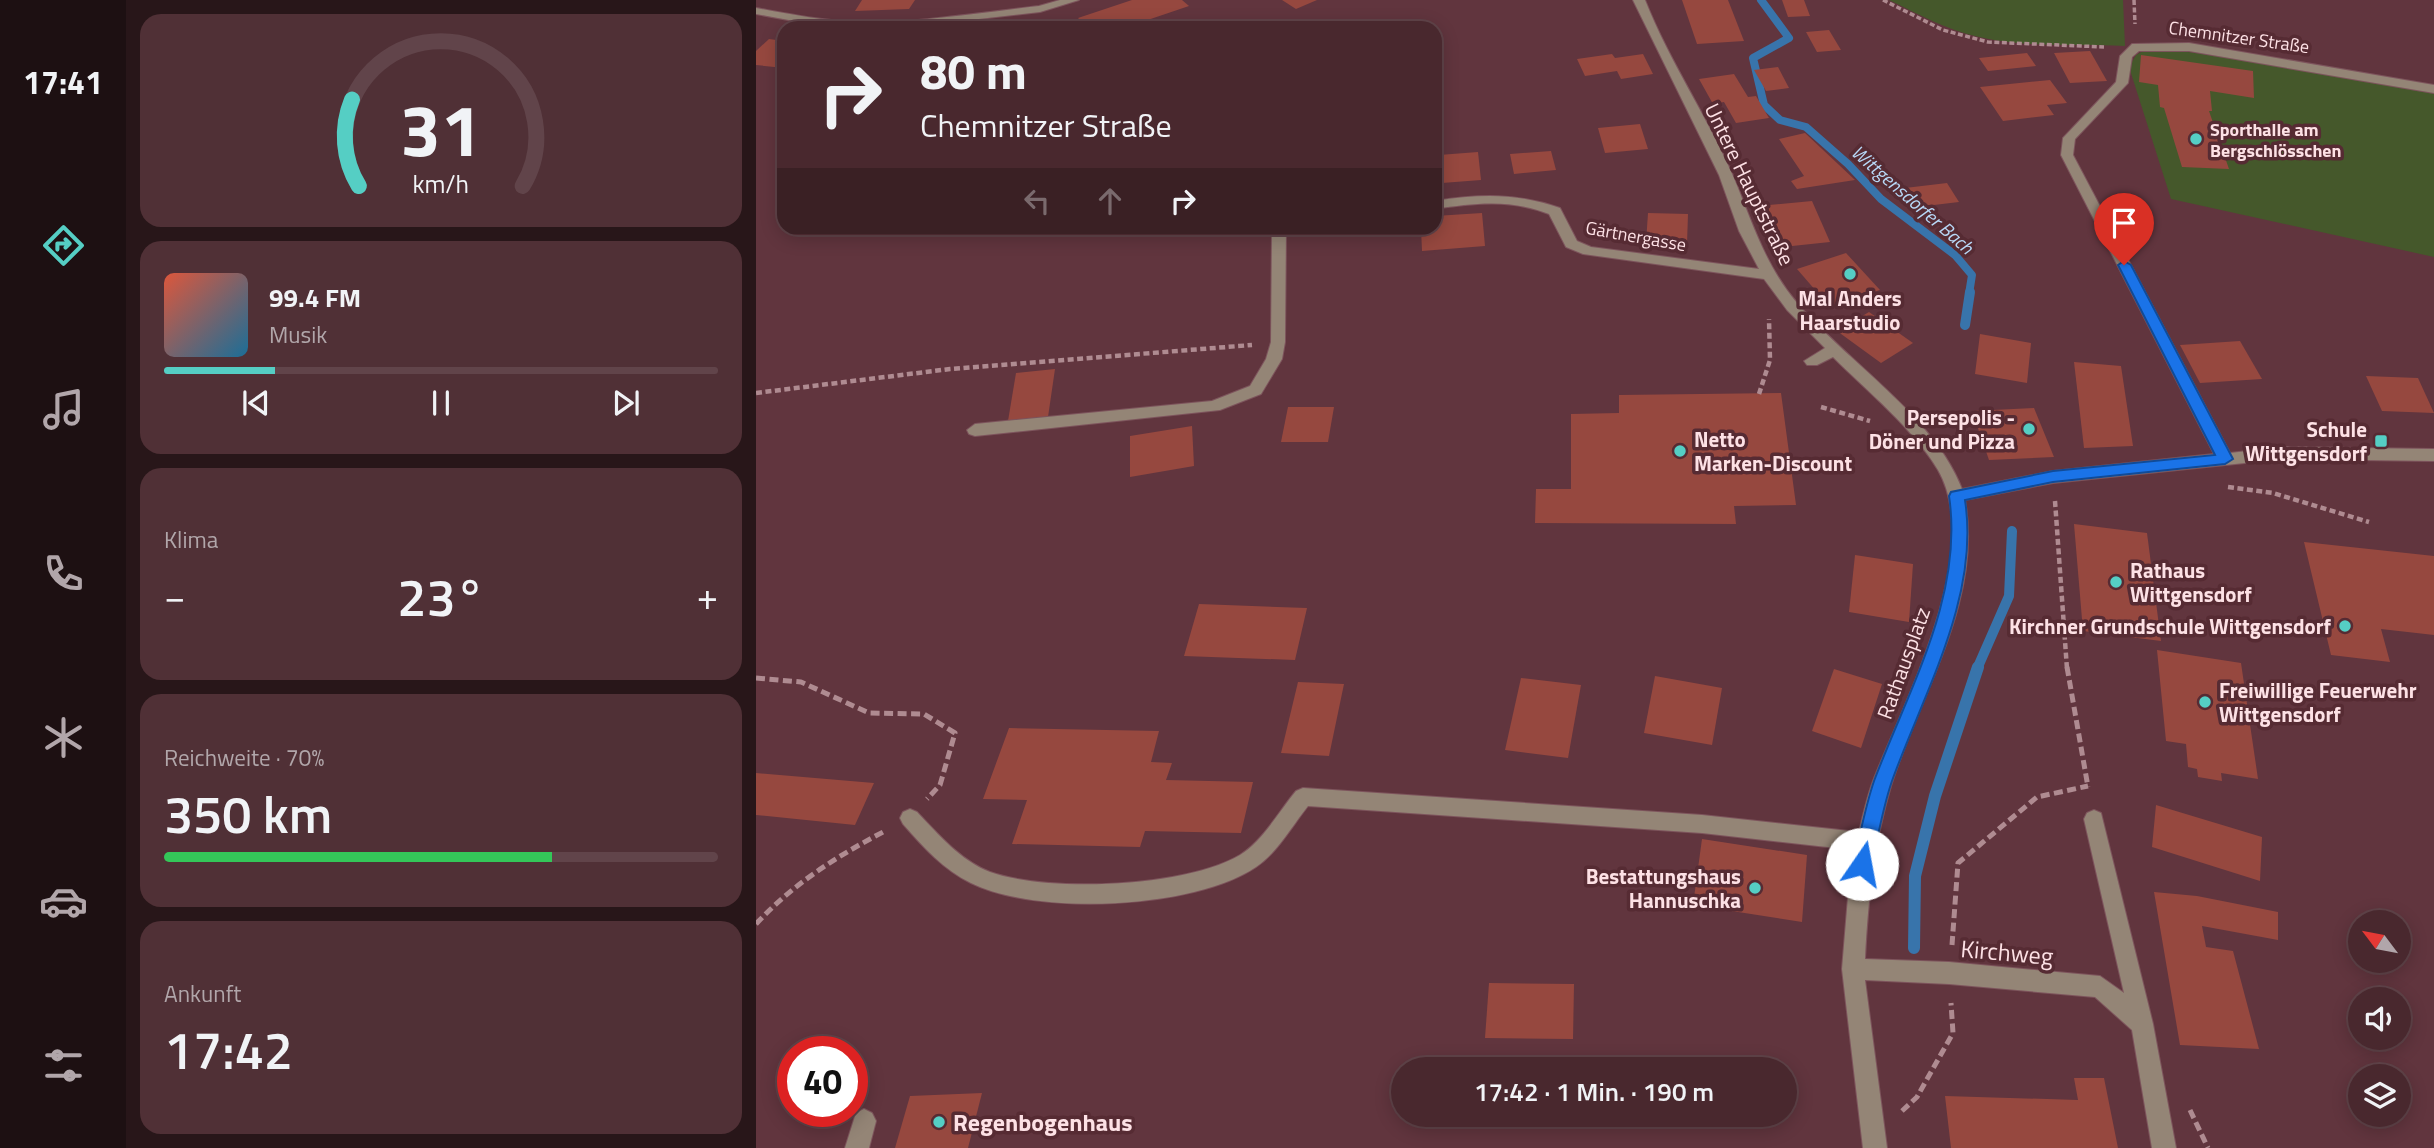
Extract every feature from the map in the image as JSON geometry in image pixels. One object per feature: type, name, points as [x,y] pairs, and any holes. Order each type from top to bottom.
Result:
[{"type":"street","points":[[925,21],[1040,9],[1073,0]]},
{"type":"street","name":"Untere Hauptstraße","points":[[1639,0],[1726,175],[1746,231],[1769,275],[1792,307],[1921,436],[1946,470],[1956,496]]},
{"type":"street","points":[[756,11],[824,21]]},
{"type":"street","points":[[2136,47],[2126,56],[2122,83],[2069,138],[2067,155],[2225,459]]},
{"type":"street","name":"Chemnitzer Straße","points":[[2136,47],[2189,47],[2434,89]]},
{"type":"street","name":"Gärtnergasse","points":[[1442,204],[1498,196],[1526,199],[1555,211],[1570,244],[1588,251],[1769,275]]},
{"type":"street","points":[[975,430],[1214,406],[1256,390],[1274,359],[1278,342],[1279,235]]},
{"type":"street","points":[[1812,360],[1834,350]]},
{"type":"street","points":[[1956,496],[2053,477],[2283,453],[2434,455]]},
{"type":"street","name":"Rathausplatz","points":[[1875,1148],[1853,969],[1858,885],[1866,842],[1882,784],[1945,621],[1960,556],[1961,525],[1956,496]]},
{"type":"street","points":[[910,818],[945,856],[966,871],[990,882],[1062,894],[1184,886],[1248,861],[1303,797],[1702,824],[1866,842]]},
{"type":"street","points":[[2094,819],[2142,1024],[2164,1148]]},
{"type":"street","name":"Kirchweg","points":[[1853,969],[2100,987],[2142,1024]]},
{"type":"street","points":[[857,1148],[862,1127]]},
{"type":"path","points":[[1883,0],[1944,30],[1988,42],[2136,47]]},
{"type":"path","points":[[1759,394],[1770,360],[1769,317],[1792,307]]},
{"type":"path","points":[[756,393],[950,369],[1278,342]]},
{"type":"path","points":[[1821,407],[1875,422],[1898,411]]},
{"type":"path","points":[[2053,477],[2067,670],[2094,819]]},
{"type":"path","points":[[2221,486],[2273,493],[2369,522]]},
{"type":"path","points":[[756,678],[801,682],[869,713],[924,714],[955,733],[940,785],[910,818],[831,859],[777,900],[756,924]]},
{"type":"green space","points":[[1889,0],[2123,0],[2125,46],[2033,44],[1979,37],[1944,26]]},
{"type":"green space","points":[[2145,50],[2175,50],[2303,69],[2434,93],[2434,257],[2171,199],[2129,67],[2136,55]]},
{"type":"building","points":[[862,0],[915,0],[909,9],[855,11]]},
{"type":"building","points":[[1132,0],[1182,0],[1189,6],[1145,21],[1081,21],[1078,18]]},
{"type":"building","points":[[1282,0],[1317,0],[1296,9]]},
{"type":"building","points":[[1682,0],[1728,0],[1744,41],[1697,44]]},
{"type":"building","points":[[1782,0],[1804,0],[1810,16],[1788,17]]},
{"type":"building","points":[[1829,30],[1841,50],[1817,52],[1806,32]]},
{"type":"building","points":[[769,39],[777,40],[777,67],[756,65],[756,51]]},
{"type":"building","points":[[2090,51],[2107,81],[2070,83],[2054,53]]},
{"type":"building","points":[[2027,53],[2036,66],[1988,71],[1979,58]]},
{"type":"building","points":[[1612,54],[1615,58],[1643,54],[1653,74],[1621,79],[1617,71],[1585,76],[1577,59]]},
{"type":"building","name":"Sporthalle am Bergschlösschen","points":[[2141,55],[2253,71],[2254,98],[2210,91],[2212,111],[2209,111],[2229,169],[2182,167],[2164,108],[2160,107],[2158,85],[2139,82]]},
{"type":"building","points":[[1778,67],[1789,88],[1766,91],[1754,70]]},
{"type":"building","points":[[1734,74],[1748,97],[1756,96],[1769,118],[1736,123],[1724,102],[1713,104],[1699,79]]},
{"type":"building","points":[[2050,80],[2067,103],[2047,105],[2054,115],[2003,121],[1980,87]]},
{"type":"building","points":[[1640,124],[1648,149],[1605,153],[1598,128]]},
{"type":"building","points":[[1805,133],[1855,180],[1797,189],[1791,181],[1804,176],[1779,139]]},
{"type":"building","points":[[1551,151],[1556,170],[1514,174],[1510,154]]},
{"type":"building","points":[[1478,152],[1481,180],[1442,183],[1442,155]]},
{"type":"building","points":[[1947,183],[1959,202],[1917,207],[1905,188]]},
{"type":"building","points":[[1812,201],[1830,242],[1774,248],[1758,206]]},
{"type":"building","points":[[1482,213],[1485,246],[1422,251],[1421,235],[1442,235],[1442,216]]},
{"type":"building","points":[[1648,213],[1688,214],[1687,244],[1646,243]]},
{"type":"building","points":[[1846,253],[1880,290],[1829,306],[1797,269]]},
{"type":"building","points":[[1869,312],[1913,343],[1881,363],[1837,331]]},
{"type":"building","points":[[1980,334],[2031,343],[2027,383],[1975,374]]},
{"type":"building","points":[[2240,341],[2262,379],[2200,383],[2180,345]]},
{"type":"building","points":[[2074,362],[2121,366],[2133,446],[2084,448]]},
{"type":"building","points":[[1055,369],[1048,417],[1008,421],[1016,373]]},
{"type":"building","points":[[2366,376],[2418,378],[2434,413],[2382,411]]},
{"type":"building","name":"Netto Marken-Discount","points":[[1781,393],[1796,505],[1734,506],[1736,524],[1535,523],[1536,489],[1571,489],[1571,414],[1619,413],[1619,395]]},
{"type":"building","points":[[1288,407],[1334,407],[1328,442],[1281,442]]},
{"type":"building","points":[[2034,408],[2054,457],[1989,460],[1972,411]]},
{"type":"building","points":[[1192,426],[1194,466],[1130,477],[1130,436]]},
{"type":"building","name":"Rathaus Wittgensdorf","points":[[2074,524],[2147,533],[2161,641],[2083,631]]},
{"type":"building","points":[[2304,542],[2434,556],[2434,635],[2381,629],[2390,662],[2331,655]]},
{"type":"building","points":[[1855,555],[1913,564],[1909,622],[1849,612]]},
{"type":"building","points":[[1199,604],[1307,608],[1295,660],[1184,656]]},
{"type":"building","name":"Freiwillige Feuerwehr Wittgensdorf","points":[[2157,650],[2241,663],[2258,779],[2221,773],[2222,781],[2198,777],[2197,769],[2188,767],[2186,744],[2166,741]]},
{"type":"building","points":[[1834,669],[1882,684],[1861,748],[1812,731]]},
{"type":"building","points":[[1655,676],[1722,688],[1712,745],[1644,733]]},
{"type":"building","points":[[1521,678],[1581,685],[1568,758],[1505,750]]},
{"type":"building","points":[[1298,682],[1344,684],[1329,756],[1281,753]]},
{"type":"building","points":[[1009,728],[1159,731],[1151,762],[1172,763],[1166,780],[1253,782],[1241,833],[1145,831],[1140,847],[1012,844],[1027,800],[983,799]]},
{"type":"building","points":[[756,773],[874,783],[855,825],[756,815]]},
{"type":"building","points":[[2156,805],[2262,837],[2260,881],[2152,847]]},
{"type":"building","points":[[1702,839],[1807,855],[1802,922],[1693,905]]},
{"type":"building","points":[[2154,892],[2197,896],[2278,912],[2278,940],[2202,926],[2206,947],[2233,951],[2259,1049],[2180,1045]]},
{"type":"building","points":[[1489,983],[1574,984],[1573,1039],[1485,1038]]},
{"type":"building","points":[[2074,1078],[2104,1078],[2118,1148],[1951,1148],[1945,1096],[2078,1100]]},
{"type":"building","name":"Regenbogenhaus","points":[[982,1093],[968,1148],[895,1148],[910,1096]]},
{"type":"waterway","name":"Wittgensdorfer Bach","points":[[1761,0],[1789,38],[1753,58],[1764,105],[1780,120],[1806,127],[1848,164],[1881,199],[1955,255],[1972,275],[1969,294]]},
{"type":"waterway","name":"Wittgensdorfer Bach","points":[[1965,325],[1970,292]]},
{"type":"waterway","name":"Wittgensdorfer Bach","points":[[1977,669],[2009,596],[2012,531]]},
{"type":"waterway","name":"Wittgensdorfer Bach","points":[[1914,948],[1915,876],[1935,796],[1978,667]]},
{"type":"place","name":"Sporthalle am Bergschlösschen","points":[[2196,139]]},
{"type":"place","name":"Mal Anders Haarstudio","points":[[1850,274]]},
{"type":"place","name":"Persepolis - Döner und Pizza","points":[[2029,429]]},
{"type":"place","name":"Schule Wittgensdorf","points":[[2381,441]]},
{"type":"place","name":"Netto Marken-Discount","points":[[1680,451]]},
{"type":"place","name":"Rathaus Wittgensdorf","points":[[2116,582]]},
{"type":"place","name":"Kirchner Grundschule Wittgensdorf","points":[[2345,626]]},
{"type":"place","name":"Freiwillige Feuerwehr Wittgensdorf","points":[[2205,702]]},
{"type":"place","name":"Bestattungshaus Hannuschka","points":[[1755,888]]},
{"type":"place","name":"Regenbogenhaus","points":[[939,1122]]},
{"type":"route","points":[[1862,864],[1882,784],[1945,621],[1960,556],[1961,525],[1956,496],[2053,477],[2225,459],[2124,265]]}]
